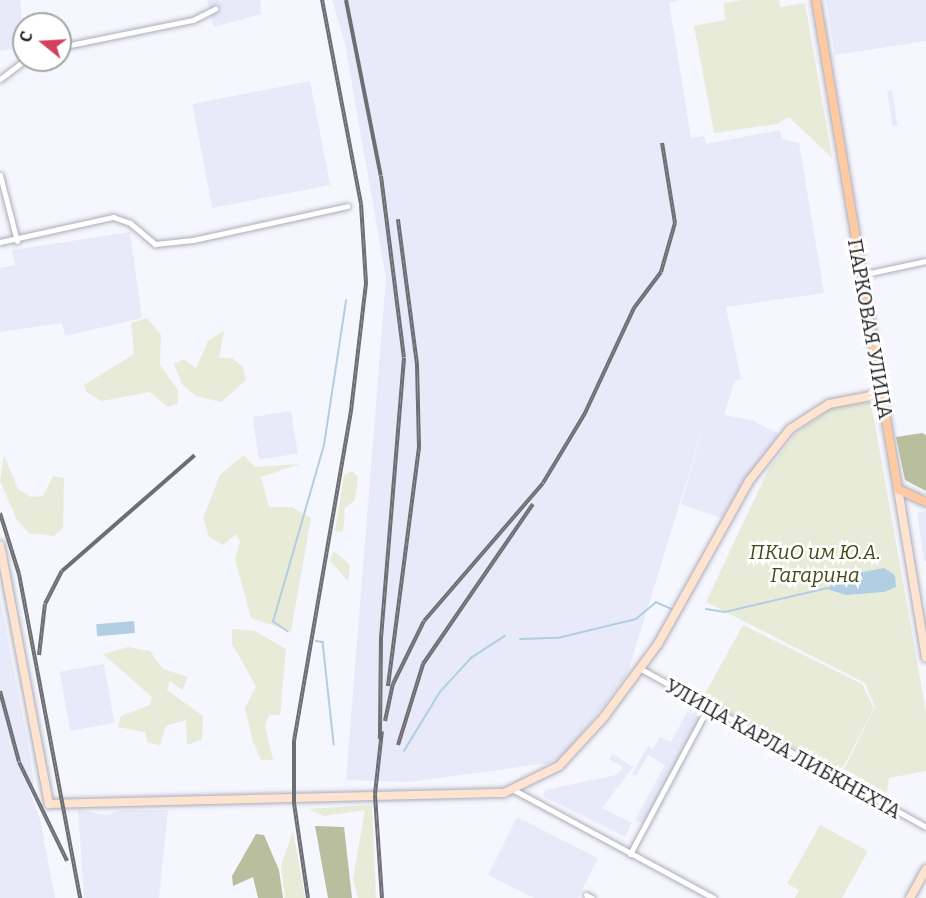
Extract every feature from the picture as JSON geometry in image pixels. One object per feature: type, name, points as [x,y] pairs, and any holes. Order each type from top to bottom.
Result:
[{"type":"main road","name":"ПАРКОВАЯ УЛИЦА","points":[[816,0],[898,489]]},
{"type":"main road","points":[[898,489],[926,502]]},
{"type":"street","points":[[72,45],[193,20],[214,9]]},
{"type":"street","points":[[0,79],[12,70]]},
{"type":"street","points":[[0,175],[17,241]]},
{"type":"street","points":[[0,242],[17,241],[38,230],[113,217],[130,223],[154,244],[184,242],[347,206]]},
{"type":"street","points":[[861,275],[926,261]]},
{"type":"street","points":[[0,545],[48,804],[514,790],[576,752],[641,669],[749,481],[789,429],[830,404],[881,393]]},
{"type":"street","name":"ПАРКОВАЯ УЛИЦА","points":[[898,489],[926,658]]},
{"type":"street","name":"УЛИЦА КАРЛА ЛИБКНЕХТА","points":[[641,669],[707,709],[926,827]]},
{"type":"street","points":[[630,854],[707,709]]},
{"type":"street","points":[[514,790],[714,898]]},
{"type":"street","points":[[910,898],[926,869]]},
{"type":"shaded area","points":[[0,0],[20,0],[21,12],[12,12],[12,49],[0,51]]},
{"type":"shaded area","points":[[207,0],[260,0],[261,14],[214,27]]},
{"type":"shaded area","points":[[332,0],[679,0],[669,3],[691,138],[704,136],[706,144],[780,130],[782,139],[799,143],[824,293],[726,307],[741,379],[735,381],[724,415],[752,420],[779,434],[721,518],[681,504],[707,415],[627,675],[568,752],[550,763],[409,782],[346,780],[386,278],[344,39]]},
{"type":"shaded area","points":[[826,0],[926,0],[926,41],[835,55]]},
{"type":"shaded area","points":[[310,81],[330,185],[212,208],[192,104]]},
{"type":"shaded area","points":[[892,90],[898,126],[893,126],[887,91]]},
{"type":"shaded area","points":[[130,232],[142,318],[65,336],[62,323],[0,332],[0,268],[15,265],[12,250]]},
{"type":"shaded area","points":[[291,411],[298,453],[259,460],[252,417]]},
{"type":"shaded area","points":[[926,511],[926,561],[924,561],[917,513]]},
{"type":"shaded area","points":[[0,598],[29,749],[34,785],[28,787],[40,819],[55,898],[0,898]]},
{"type":"shaded area","points":[[104,664],[114,723],[70,731],[60,672]]},
{"type":"shaded area","points":[[690,707],[703,714],[643,824],[635,820],[665,765],[648,755],[636,776],[632,774],[648,746],[653,749],[660,737],[671,742]]},
{"type":"shaded area","points":[[613,754],[633,767],[602,808],[632,823],[625,837],[543,796],[545,790],[616,775],[623,767],[609,759]]},
{"type":"shaded area","points":[[78,810],[107,815],[120,810],[168,810],[159,898],[84,898]]},
{"type":"shaded area","points":[[517,817],[598,858],[578,898],[534,898],[488,875]]},
{"type":"green space","points":[[742,0],[779,0],[780,7],[805,3],[832,158],[789,117],[777,124],[714,133],[694,26],[725,20],[724,3]]},
{"type":"green space","points":[[147,318],[161,335],[160,365],[178,390],[178,403],[168,407],[150,392],[102,401],[86,392],[84,385],[134,354],[131,323]]},
{"type":"green space","points":[[224,331],[219,358],[232,358],[243,367],[246,380],[221,402],[196,396],[182,384],[174,364],[184,359],[196,369],[208,341]]},
{"type":"green space","name":"ПКиО им Ю.А. Гагарина","points":[[871,402],[926,712],[926,771],[889,778],[887,793],[844,769],[875,707],[865,683],[706,602],[769,468],[797,432],[833,407]]},
{"type":"green space","points":[[922,433],[926,435],[926,491],[905,480],[896,437]]},
{"type":"green space","points":[[4,455],[18,489],[31,497],[43,496],[53,476],[64,478],[63,528],[54,536],[29,533],[17,520],[0,481]]},
{"type":"green space","points":[[244,455],[255,467],[300,464],[261,477],[269,507],[292,507],[311,518],[291,631],[251,618],[235,559],[240,542],[236,534],[223,545],[209,537],[203,518],[220,475]]},
{"type":"green space","points":[[352,471],[358,477],[355,500],[345,508],[343,532],[335,531],[344,475]]},
{"type":"green space","points":[[334,551],[350,565],[348,581],[330,561]]},
{"type":"green space","points":[[743,625],[862,684],[874,708],[840,773],[702,699]]},
{"type":"green space","points":[[232,629],[255,631],[286,649],[280,715],[269,715],[265,725],[273,760],[261,760],[253,742],[245,708],[256,686],[232,644]]},
{"type":"green space","points":[[128,647],[150,651],[163,669],[188,677],[182,690],[170,681],[167,690],[203,716],[202,739],[187,745],[186,720],[166,726],[160,745],[148,743],[145,732],[118,727],[121,716],[150,705],[152,697],[103,654]]},
{"type":"green space","points":[[372,805],[376,898],[358,898],[353,879],[365,810],[324,816],[308,809]]},
{"type":"green space","points":[[820,825],[868,851],[842,898],[795,898],[799,890],[787,884]]},
{"type":"green space","points":[[315,826],[344,827],[352,898],[328,898]]},
{"type":"green space","points":[[293,831],[305,898],[285,898],[281,866]]},
{"type":"green space","points":[[256,834],[264,835],[279,870],[283,898],[258,898],[253,877],[233,886],[232,876]]},
{"type":"water","points":[[884,568],[895,575],[896,587],[884,592],[846,595],[827,589],[841,576]]},
{"type":"water","points":[[134,621],[135,633],[97,636],[96,624]]},
{"type":"waterway","points":[[288,632],[273,622],[324,445],[346,301]]},
{"type":"waterway","points":[[706,609],[725,612],[827,588]]},
{"type":"waterway","points":[[520,639],[558,638],[636,619],[656,602],[672,609]]},
{"type":"waterway","points":[[404,751],[440,692],[471,658],[505,636]]},
{"type":"waterway","points":[[316,641],[323,642],[334,744]]},
{"type":"railway","points":[[308,898],[294,803],[294,741],[351,411],[366,283],[361,204],[322,0]]},
{"type":"railway","points":[[346,0],[381,176],[404,358],[381,637],[380,739]]},
{"type":"railway","points":[[385,721],[393,684],[424,621],[543,483],[585,413],[634,308],[661,272],[675,223],[662,143]]},
{"type":"railway","points":[[388,686],[419,447],[417,364],[398,219]]},
{"type":"railway","points":[[39,655],[45,604],[62,571],[195,455]]},
{"type":"railway","points":[[398,745],[423,664],[533,504]]},
{"type":"railway","points":[[0,513],[19,574],[80,898]]},
{"type":"railway","points":[[0,691],[19,762],[67,861]]},
{"type":"railway","points":[[382,731],[375,794],[382,898]]}]
